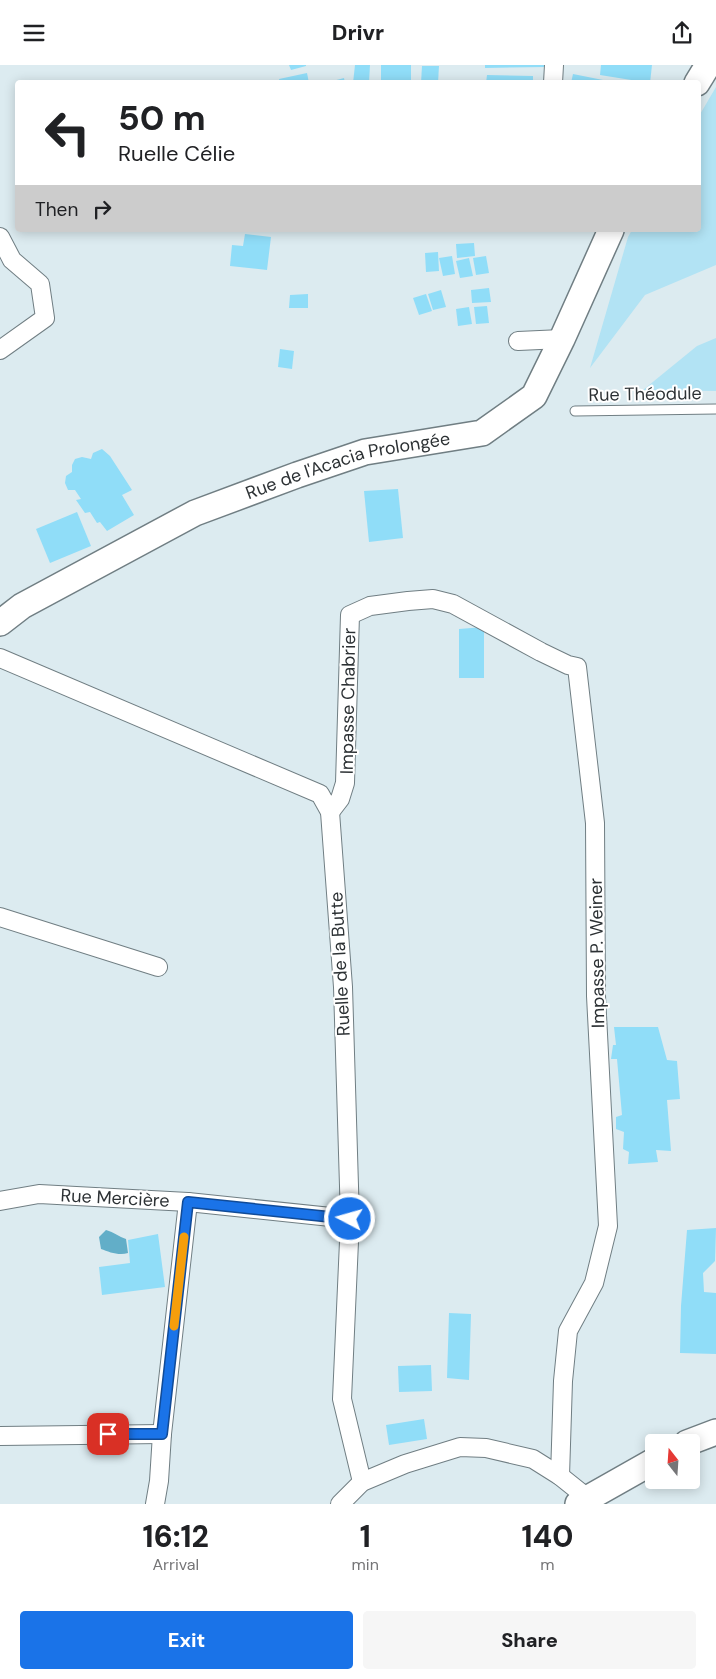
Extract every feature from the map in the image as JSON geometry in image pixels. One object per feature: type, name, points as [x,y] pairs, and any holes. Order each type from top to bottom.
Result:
[{"type":"street","points":[[553,80],[554,65]]},
{"type":"street","points":[[699,80],[708,65]]},
{"type":"street","name":"Rue de l'Acacia Prolongée","points":[[0,623],[22,606],[194,513],[296,475],[365,452],[482,433],[534,396],[610,232]]},
{"type":"street","points":[[0,237],[12,260],[40,284],[45,318],[0,350]]},
{"type":"street","points":[[518,341],[562,339]]},
{"type":"street","name":"Impasse P. Weiner","points":[[350,615],[370,606],[433,599],[453,604],[541,652],[568,665],[577,667],[595,823],[596,996],[608,1226],[594,1283],[568,1331],[563,1381],[560,1475]]},
{"type":"street","name":"Impasse Chabrier","points":[[330,812],[340,799],[346,783],[350,615]]},
{"type":"street","points":[[0,658],[320,794],[330,812]]},
{"type":"street","name":"Ruelle de la Butte","points":[[330,812],[343,987],[350,1219],[342,1399],[362,1482]]},
{"type":"street","points":[[0,917],[158,967]]},
{"type":"street","name":"Rue Mercière","points":[[0,1201],[39,1194],[188,1202],[350,1219]]},
{"type":"street","points":[[155,1504],[188,1202]]},
{"type":"street","points":[[700,1438],[716,1431]]},
{"type":"street","points":[[0,1436],[162,1434]]},
{"type":"street","points":[[340,1504],[362,1482],[404,1464],[460,1447],[486,1449],[533,1459],[560,1475],[580,1491],[582,1502],[645,1466]]},
{"type":"lane","name":"Rue Théodule","points":[[576,411],[716,409]]},
{"type":"shaded area","points":[[716,87],[716,265],[645,295],[590,368],[631,232],[701,232],[701,113]]},
{"type":"shaded area","points":[[716,338],[716,391],[643,390],[697,346]]},
{"type":"shaded area","points":[[106,1230],[126,1239],[128,1253],[118,1254],[101,1249],[99,1237]]},
{"type":"building","points":[[289,65],[306,65],[306,66],[291,70]]},
{"type":"building","points":[[355,65],[370,65],[369,80],[353,80]]},
{"type":"building","points":[[381,65],[411,65],[411,80],[381,80]]},
{"type":"building","points":[[485,65],[545,65],[545,67],[485,68]]},
{"type":"building","points":[[601,65],[652,65],[650,80],[631,80],[600,75]]},
{"type":"building","points":[[422,66],[439,66],[438,80],[421,80]]},
{"type":"building","points":[[307,73],[308,80],[279,80]]},
{"type":"building","points":[[573,74],[603,80],[572,80]]},
{"type":"building","points":[[487,75],[533,76],[533,80],[486,80]]},
{"type":"building","points":[[245,234],[271,237],[267,270],[230,266],[232,245],[243,246]]},
{"type":"building","points":[[474,243],[475,256],[457,258],[456,244]]},
{"type":"building","points":[[438,252],[439,271],[426,272],[425,253]]},
{"type":"building","points":[[452,256],[455,274],[443,276],[439,258]]},
{"type":"building","points":[[486,256],[489,273],[476,275],[473,258]]},
{"type":"building","points":[[469,258],[473,276],[460,278],[456,261]]},
{"type":"building","points":[[489,288],[491,302],[472,303],[471,290]]},
{"type":"building","points":[[441,290],[446,307],[433,310],[428,294]]},
{"type":"building","points":[[308,294],[308,308],[289,308],[290,295]]},
{"type":"building","points":[[426,294],[432,311],[419,315],[413,298]]},
{"type":"building","points":[[487,306],[489,323],[476,324],[474,307]]},
{"type":"building","points":[[469,307],[472,324],[458,326],[456,309]]},
{"type":"building","points":[[280,349],[294,351],[292,369],[278,367]]},
{"type":"building","points":[[102,449],[110,456],[132,490],[122,495],[134,515],[107,531],[100,522],[97,523],[90,512],[85,513],[76,500],[81,499],[75,490],[68,490],[65,483],[66,476],[72,472],[72,465],[75,459],[82,457],[91,459],[93,453]]},
{"type":"building","points":[[398,489],[403,538],[369,542],[364,491]]},
{"type":"building","points":[[77,512],[91,546],[50,563],[36,529]]},
{"type":"building","points":[[484,627],[484,678],[459,678],[459,629]]},
{"type":"building","points":[[614,1027],[658,1027],[667,1060],[677,1061],[680,1099],[667,1100],[671,1151],[656,1150],[658,1162],[628,1164],[629,1152],[623,1149],[624,1132],[616,1129],[616,1117],[622,1115],[617,1059],[611,1059],[613,1045],[616,1045]]},
{"type":"building","points":[[716,1228],[715,1261],[703,1273],[704,1292],[716,1293],[716,1354],[680,1353],[681,1306],[687,1230]]},
{"type":"building","points":[[158,1234],[165,1287],[102,1295],[99,1267],[130,1263],[128,1240]]},
{"type":"building","points":[[449,1313],[471,1314],[469,1380],[447,1378]]},
{"type":"building","points":[[431,1365],[432,1391],[399,1392],[398,1366]]},
{"type":"building","points":[[424,1419],[427,1439],[389,1445],[386,1425]]},
{"type":"slow traffic","points":[[174,1326],[184,1237]]},
{"type":"route","points":[[108,1434],[162,1434],[188,1202],[350,1219]]}]
